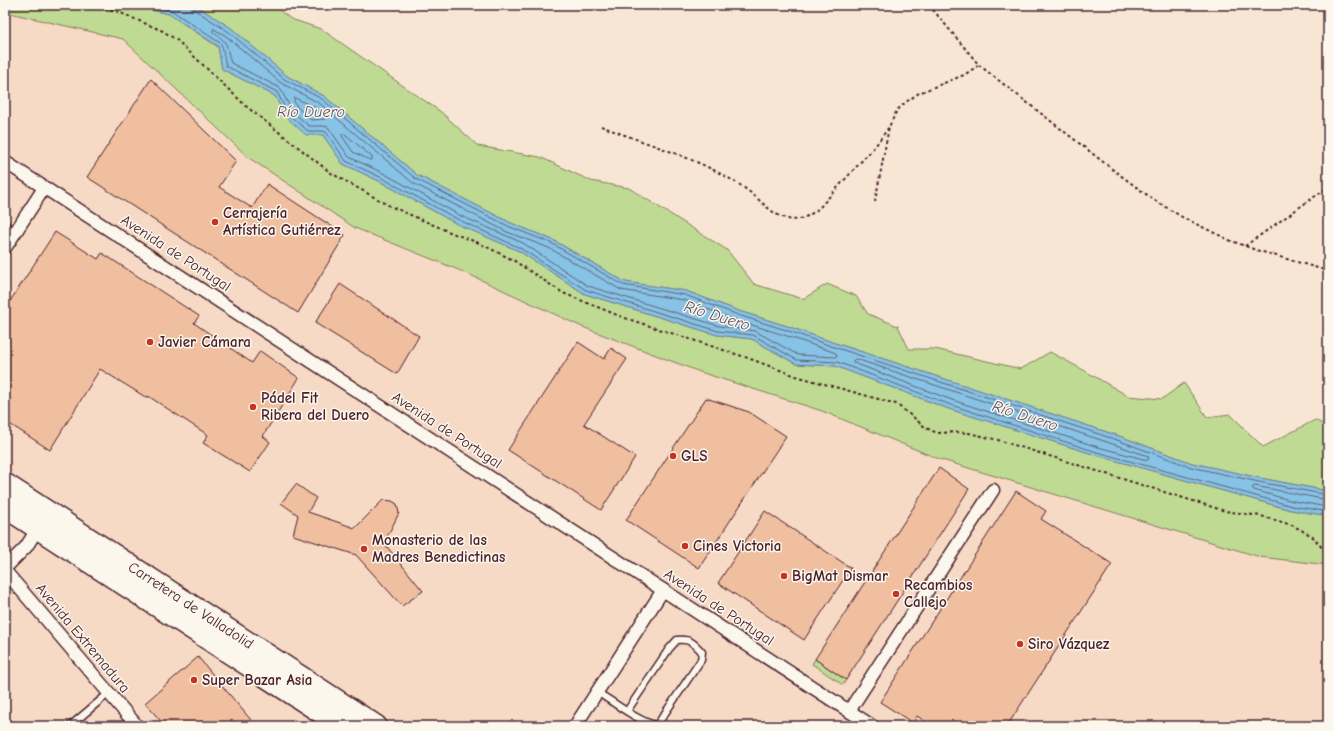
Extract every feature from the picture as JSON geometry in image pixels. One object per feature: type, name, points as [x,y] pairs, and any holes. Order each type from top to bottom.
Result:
[{"type":"highway","name":"Carretera de Valladolid","points":[[5,484],[376,726]]},
{"type":"highway","name":"Carretera de Valladolid","points":[[5,507],[342,726]]},
{"type":"street","name":"Avenida de Portugal","points":[[5,162],[872,726]]},
{"type":"street","points":[[5,248],[44,188]]},
{"type":"street","points":[[849,711],[993,490]]},
{"type":"street","name":"Avenida Extremadura","points":[[38,528],[26,547],[5,569],[138,726]]},
{"type":"street","points":[[575,726],[663,590]]},
{"type":"lane","points":[[5,224],[14,234]]},
{"type":"lane","points":[[597,692],[627,711],[649,724],[657,725],[701,660],[702,652],[687,640],[677,640],[669,649],[627,711]]},
{"type":"lane","points":[[71,726],[109,692]]},
{"type":"path","points":[[94,5],[116,11],[163,31],[178,41],[247,107],[331,173],[390,206],[479,243],[513,260],[563,293],[622,317],[748,358],[796,376],[896,404],[926,428],[937,434],[956,432],[969,433],[998,440],[1225,511],[1261,516],[1292,525],[1312,536],[1324,550],[1328,550]]},
{"type":"path","points":[[929,5],[979,65],[1092,154],[1154,200],[1205,230],[1246,246],[1328,271]]},
{"type":"path","points":[[601,126],[655,146],[721,174],[745,188],[776,213],[789,220],[796,220],[815,212],[821,206],[876,144],[889,127],[897,110],[906,102],[919,94],[964,75],[979,65]]},
{"type":"path","points":[[875,202],[889,127]]},
{"type":"path","points":[[1246,246],[1314,196],[1328,188]]},
{"type":"shaded area","points":[[5,5],[124,27],[1328,563],[1328,726],[5,726]]},
{"type":"green space","points":[[5,5],[130,5],[169,14],[218,47],[222,69],[275,96],[285,116],[323,135],[343,164],[379,181],[457,224],[519,251],[585,294],[717,335],[752,339],[796,364],[835,366],[949,409],[1096,455],[1291,510],[1323,515],[1328,521],[1328,565],[1260,557],[939,459],[822,411],[700,372],[580,326],[466,273],[355,228],[249,158],[123,39],[5,12]]},
{"type":"green space","points":[[195,5],[277,5],[279,10],[291,19],[321,29],[441,112],[478,146],[540,157],[591,181],[629,188],[727,250],[754,284],[803,299],[827,284],[856,296],[868,314],[898,326],[909,349],[935,349],[1021,369],[1050,352],[1128,396],[1162,399],[1184,383],[1207,417],[1230,414],[1263,447],[1315,420],[1328,427],[1328,491],[1192,463],[1122,437],[739,311],[686,291],[625,282],[553,240],[511,223],[417,175],[324,96],[287,76],[231,28]]},
{"type":"green space","points":[[815,659],[846,680],[843,685],[812,664]]},
{"type":"water","name":"Río Duero","points":[[130,5],[195,5],[231,28],[287,76],[324,96],[417,175],[511,223],[553,240],[625,282],[686,291],[739,311],[1122,437],[1192,463],[1328,491],[1328,521],[1323,515],[1291,510],[1096,455],[949,409],[835,366],[796,364],[752,339],[717,335],[585,294],[519,251],[457,224],[379,181],[343,164],[323,135],[306,135],[285,116],[275,96],[222,69],[218,46],[169,14]]},
{"type":"building","points":[[151,79],[236,161],[219,187],[252,208],[267,184],[345,235],[298,313],[87,177]]},
{"type":"building","points":[[55,232],[98,259],[102,253],[199,316],[194,323],[252,363],[260,351],[299,378],[263,436],[270,442],[250,472],[203,443],[208,435],[148,396],[147,398],[100,369],[50,450],[5,421],[5,309]]},
{"type":"building","points":[[340,284],[419,336],[397,374],[315,323]]},
{"type":"building","points":[[578,342],[604,359],[611,348],[627,359],[584,424],[635,457],[601,510],[508,450]]},
{"type":"building","points":[[706,398],[749,412],[786,436],[699,568],[626,520]]},
{"type":"building","points":[[939,468],[969,489],[846,680],[815,659]]},
{"type":"building","name":"Monasterio de las Madres Benedictinas","points":[[296,484],[316,498],[308,512],[355,528],[383,500],[392,501],[397,504],[399,513],[384,543],[423,591],[402,606],[356,555],[293,535],[298,515],[281,503]]},
{"type":"building","points":[[1016,491],[1046,511],[1041,519],[1112,564],[1007,726],[932,726],[917,716],[913,723],[880,702]]},
{"type":"building","name":"BigMat Dismar","points":[[765,511],[851,568],[804,640],[718,583]]},
{"type":"building","name":"Super Bazar Asia","points":[[198,657],[256,726],[165,726],[145,703]]},
{"type":"place","name":"Cerrajería Artística Gutiérrez","points":[[215,222]]},
{"type":"place","name":"Javier Cámara","points":[[150,342]]},
{"type":"place","name":"Pádel Fit Ribera del Duero","points":[[253,407]]},
{"type":"place","name":"GLS","points":[[673,456]]},
{"type":"place","name":"Cines Victoria","points":[[685,546]]},
{"type":"place","name":"Monasterio de las Madres Benedictinas","points":[[364,549]]},
{"type":"place","name":"BigMat Dismar","points":[[784,576]]},
{"type":"place","name":"Recambios Callejo","points":[[896,594]]},
{"type":"place","name":"Siro Vázquez","points":[[1020,644]]},
{"type":"place","name":"Super Bazar Asia","points":[[194,680]]}]
